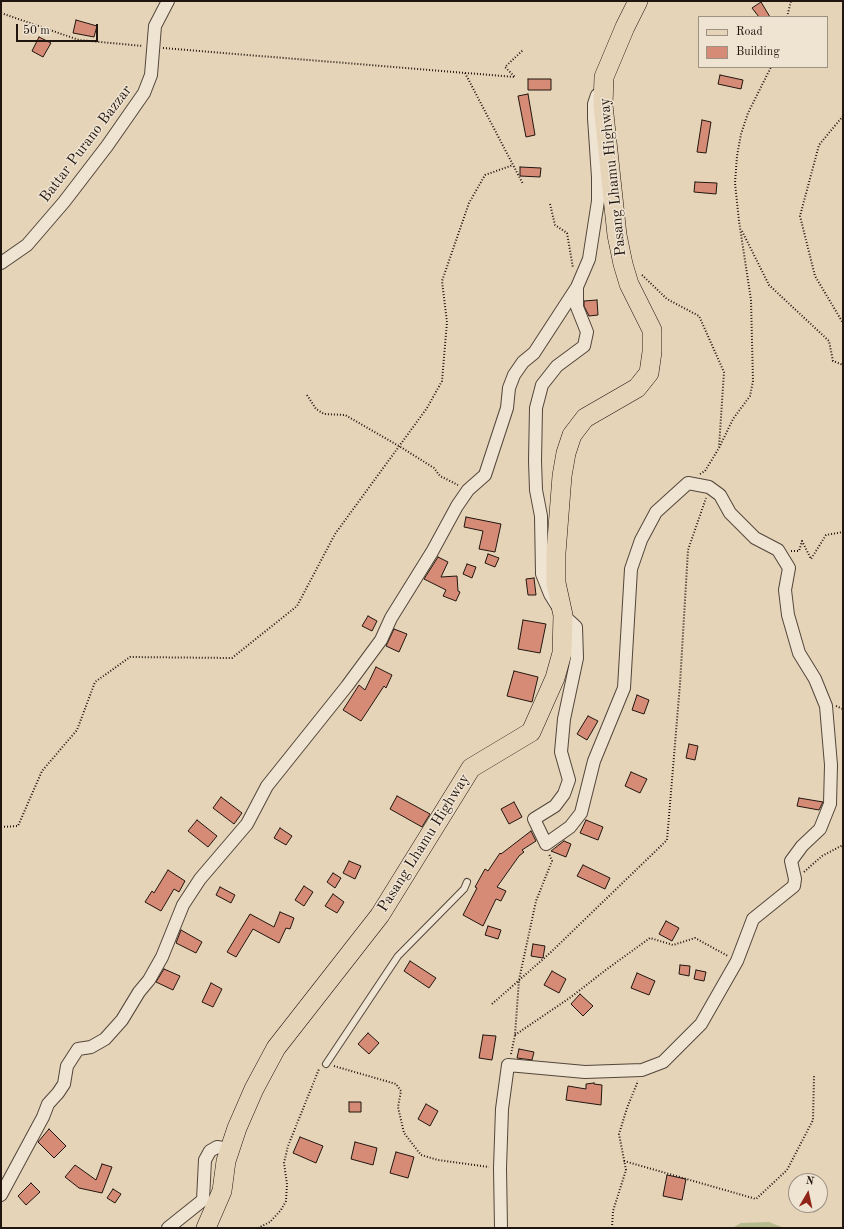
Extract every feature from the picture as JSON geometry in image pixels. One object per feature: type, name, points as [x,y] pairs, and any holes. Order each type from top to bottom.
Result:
[{"type":"main road","name":"Pasang Lhamu Highway","points":[[206,1228],[222,1191],[226,1161],[237,1128],[254,1089],[276,1048],[380,915],[472,768],[531,732],[557,672],[562,653],[563,614],[556,583],[556,553],[562,476],[566,453],[572,435],[585,418],[637,388],[649,373],[652,352],[652,330],[630,284],[623,264],[617,235],[603,104],[604,76],[638,1]]},
{"type":"street","name":"Battar Purano Bazzar","points":[[1,263],[27,245],[64,202],[107,146],[144,93],[151,74],[155,26],[168,1]]},
{"type":"street","points":[[1,1195],[43,1117],[48,1104],[64,1084],[67,1066],[78,1049],[91,1047],[105,1039],[122,1020],[159,962],[183,905],[200,879],[246,824],[267,786],[347,686],[381,640],[391,618],[432,552],[457,506],[468,490],[486,475],[507,408],[509,388],[514,375],[523,362],[534,353],[577,287],[589,259],[598,201],[594,104],[604,76]]},
{"type":"street","points":[[501,1228],[500,1168],[502,1109],[508,1065],[584,1072],[642,1070],[663,1062],[701,1024],[737,961],[752,919],[794,886],[795,879],[791,861],[802,846],[820,829],[830,804],[830,765],[826,706],[814,679],[799,653],[792,630],[788,615],[785,590],[789,568],[778,550],[755,538],[730,513],[720,495],[709,487],[688,483],[656,512],[641,540],[631,568],[624,688],[594,761],[581,812],[570,827],[546,844],[534,819],[555,806],[564,794],[569,780],[561,752],[564,718],[577,658],[577,651],[576,627],[563,614],[550,594],[542,574],[541,516],[536,490],[536,408],[542,385],[557,366],[584,346],[587,332],[577,307],[577,287]]},
{"type":"street","points":[[168,1228],[203,1200],[205,1160],[210,1151],[217,1147],[230,1149]]},
{"type":"lane","points":[[326,1064],[398,956],[464,889],[466,882]]},
{"type":"path","points":[[787,16],[791,1]]},
{"type":"path","points":[[1,13],[79,40],[515,77],[505,67],[523,50]]},
{"type":"path","points":[[688,483],[705,471],[719,448],[733,419],[750,396],[752,381],[751,300],[740,228],[736,183],[737,156],[741,134],[748,113],[770,68]]},
{"type":"path","points":[[464,72],[523,184]]},
{"type":"path","points":[[843,116],[819,145],[800,216],[815,276],[843,323]]},
{"type":"path","points":[[1,828],[18,826],[42,771],[77,730],[95,682],[130,657],[232,658],[297,606],[335,534],[427,408],[442,381],[447,322],[442,281],[469,203],[485,175],[513,165]]},
{"type":"path","points":[[550,204],[555,225],[567,233],[577,287]]},
{"type":"path","points":[[740,228],[769,285],[829,341],[833,361],[843,364]]},
{"type":"path","points":[[623,264],[638,270],[668,299],[699,316],[724,372],[719,448]]},
{"type":"path","points":[[307,395],[316,409],[324,414],[345,415],[434,468],[440,476],[468,490]]},
{"type":"path","points":[[492,1004],[550,953],[667,840],[688,550],[709,487]]},
{"type":"path","points":[[778,550],[799,551],[802,541],[811,559],[826,536],[843,532]]},
{"type":"path","points":[[508,1065],[515,1034],[519,980],[536,901],[552,861],[546,844]]},
{"type":"path","points":[[795,879],[822,856],[843,845]]},
{"type":"path","points":[[515,1034],[571,997],[650,938],[673,945],[695,938],[737,961]]},
{"type":"path","points":[[258,1228],[270,1222],[281,1210],[286,1200],[287,1184],[284,1163],[288,1146],[320,1068],[326,1064],[396,1084],[402,1091],[398,1107],[404,1133],[421,1154],[438,1160],[500,1168]]},
{"type":"path","points":[[612,1228],[612,1211],[626,1170],[619,1134],[627,1108],[642,1070]]},
{"type":"path","points":[[624,1161],[756,1199],[787,1170],[813,1120],[814,1076]]},
{"type":"green space","points":[[769,1222],[784,1228],[732,1228],[741,1223]]},
{"type":"building","points":[[761,2],[769,16],[758,16],[752,8]]},
{"type":"building","points":[[76,20],[97,26],[94,37],[73,33]]},
{"type":"building","points":[[39,37],[51,43],[43,57],[32,51]]},
{"type":"building","points":[[720,75],[743,80],[741,89],[718,84]]},
{"type":"building","points":[[528,79],[551,79],[551,90],[528,90]]},
{"type":"building","points":[[528,94],[535,135],[526,137],[518,96]]},
{"type":"building","points":[[702,120],[711,122],[706,153],[697,152]]},
{"type":"building","points":[[520,167],[541,168],[540,177],[520,176]]},
{"type":"building","points":[[695,182],[717,183],[716,194],[694,192]]},
{"type":"building","points":[[597,300],[598,315],[589,316],[584,306],[584,301]]},
{"type":"building","points":[[466,517],[501,524],[495,552],[479,549],[483,531],[464,527]]},
{"type":"building","points":[[488,554],[499,558],[495,567],[485,563]]},
{"type":"building","points":[[438,557],[448,562],[441,577],[457,576],[458,591],[460,592],[456,601],[443,596],[446,590],[424,579]]},
{"type":"building","points":[[467,564],[476,567],[472,578],[463,574]]},
{"type":"building","points":[[534,578],[536,595],[528,595],[526,579]]},
{"type":"building","points":[[368,616],[377,621],[372,631],[362,626]]},
{"type":"building","points":[[523,620],[546,624],[540,653],[518,649]]},
{"type":"building","points":[[394,629],[407,634],[399,652],[386,646]]},
{"type":"building","points":[[376,667],[392,675],[386,688],[384,686],[361,721],[343,710],[359,685],[365,690]]},
{"type":"building","points":[[514,671],[538,677],[532,702],[507,696]]},
{"type":"building","points":[[637,695],[649,700],[644,714],[632,710]]},
{"type":"building","points":[[588,716],[598,721],[587,740],[577,734]]},
{"type":"building","points":[[689,744],[698,746],[695,760],[686,758]]},
{"type":"building","points":[[631,772],[647,779],[640,793],[625,786]]},
{"type":"building","points":[[397,796],[430,814],[422,827],[390,809]]},
{"type":"building","points":[[221,797],[242,813],[234,824],[213,808]]},
{"type":"building","points":[[799,798],[823,802],[819,810],[797,806]]},
{"type":"building","points":[[514,802],[522,817],[509,824],[501,809]]},
{"type":"building","points":[[197,820],[217,836],[208,847],[188,831]]},
{"type":"building","points":[[586,820],[603,827],[598,840],[580,833]]},
{"type":"building","points":[[280,828],[292,836],[286,845],[274,838]]},
{"type":"building","points":[[531,831],[536,841],[522,850],[524,852],[519,856],[497,887],[506,891],[501,901],[496,899],[483,926],[463,915],[477,888],[475,887],[485,869],[488,871],[500,853],[501,854]]},
{"type":"building","points":[[564,841],[571,844],[566,857],[551,851]]},
{"type":"building","points":[[349,861],[361,866],[355,879],[343,873]]},
{"type":"building","points":[[583,865],[610,878],[605,889],[577,876]]},
{"type":"building","points":[[168,870],[185,881],[179,892],[174,889],[161,911],[145,902],[152,891],[154,893]]},
{"type":"building","points":[[333,873],[341,878],[335,888],[327,882]]},
{"type":"building","points":[[304,886],[313,892],[304,906],[295,900]]},
{"type":"building","points":[[220,887],[235,895],[231,903],[216,895]]},
{"type":"building","points":[[333,894],[344,902],[337,913],[325,906]]},
{"type":"building","points":[[280,912],[294,918],[290,929],[286,928],[279,943],[253,929],[236,957],[227,952],[250,914],[274,927]]},
{"type":"building","points":[[666,921],[679,928],[672,941],[659,934]]},
{"type":"building","points":[[488,926],[501,930],[498,939],[485,935]]},
{"type":"building","points":[[181,930],[202,942],[196,953],[176,943]]},
{"type":"building","points":[[533,944],[545,946],[543,958],[531,956]]},
{"type":"building","points":[[410,961],[436,978],[429,988],[404,971]]},
{"type":"building","points":[[680,965],[690,966],[689,976],[679,974]]},
{"type":"building","points":[[164,969],[180,976],[173,990],[156,982]]},
{"type":"building","points":[[696,970],[706,972],[704,981],[694,979]]},
{"type":"building","points":[[552,971],[566,979],[559,993],[544,985]]},
{"type":"building","points":[[637,973],[655,981],[649,995],[631,988]]},
{"type":"building","points":[[211,983],[222,989],[213,1007],[202,1002]]},
{"type":"building","points":[[580,994],[593,1006],[583,1016],[571,1004]]},
{"type":"building","points":[[368,1033],[379,1043],[369,1054],[358,1044]]},
{"type":"building","points":[[483,1035],[496,1036],[492,1060],[479,1058]]},
{"type":"building","points":[[519,1049],[534,1052],[532,1060],[517,1058]]},
{"type":"building","points":[[594,1083],[602,1085],[601,1105],[566,1100],[568,1086],[586,1089],[586,1084]]},
{"type":"building","points":[[349,1102],[361,1102],[361,1112],[349,1112]]},
{"type":"building","points":[[426,1104],[438,1111],[430,1126],[418,1119]]},
{"type":"building","points":[[49,1129],[66,1146],[54,1158],[38,1142]]},
{"type":"building","points":[[300,1137],[323,1146],[316,1163],[293,1153]]},
{"type":"building","points":[[355,1142],[377,1148],[373,1165],[351,1159]]},
{"type":"building","points":[[396,1152],[414,1157],[408,1178],[390,1173]]},
{"type":"building","points":[[102,1164],[112,1167],[102,1193],[79,1188],[65,1177],[75,1165],[96,1180]]},
{"type":"building","points":[[667,1175],[686,1179],[682,1200],[663,1196]]},
{"type":"building","points":[[31,1183],[40,1192],[26,1205],[18,1196]]},
{"type":"building","points":[[113,1189],[121,1194],[115,1203],[107,1198]]}]
